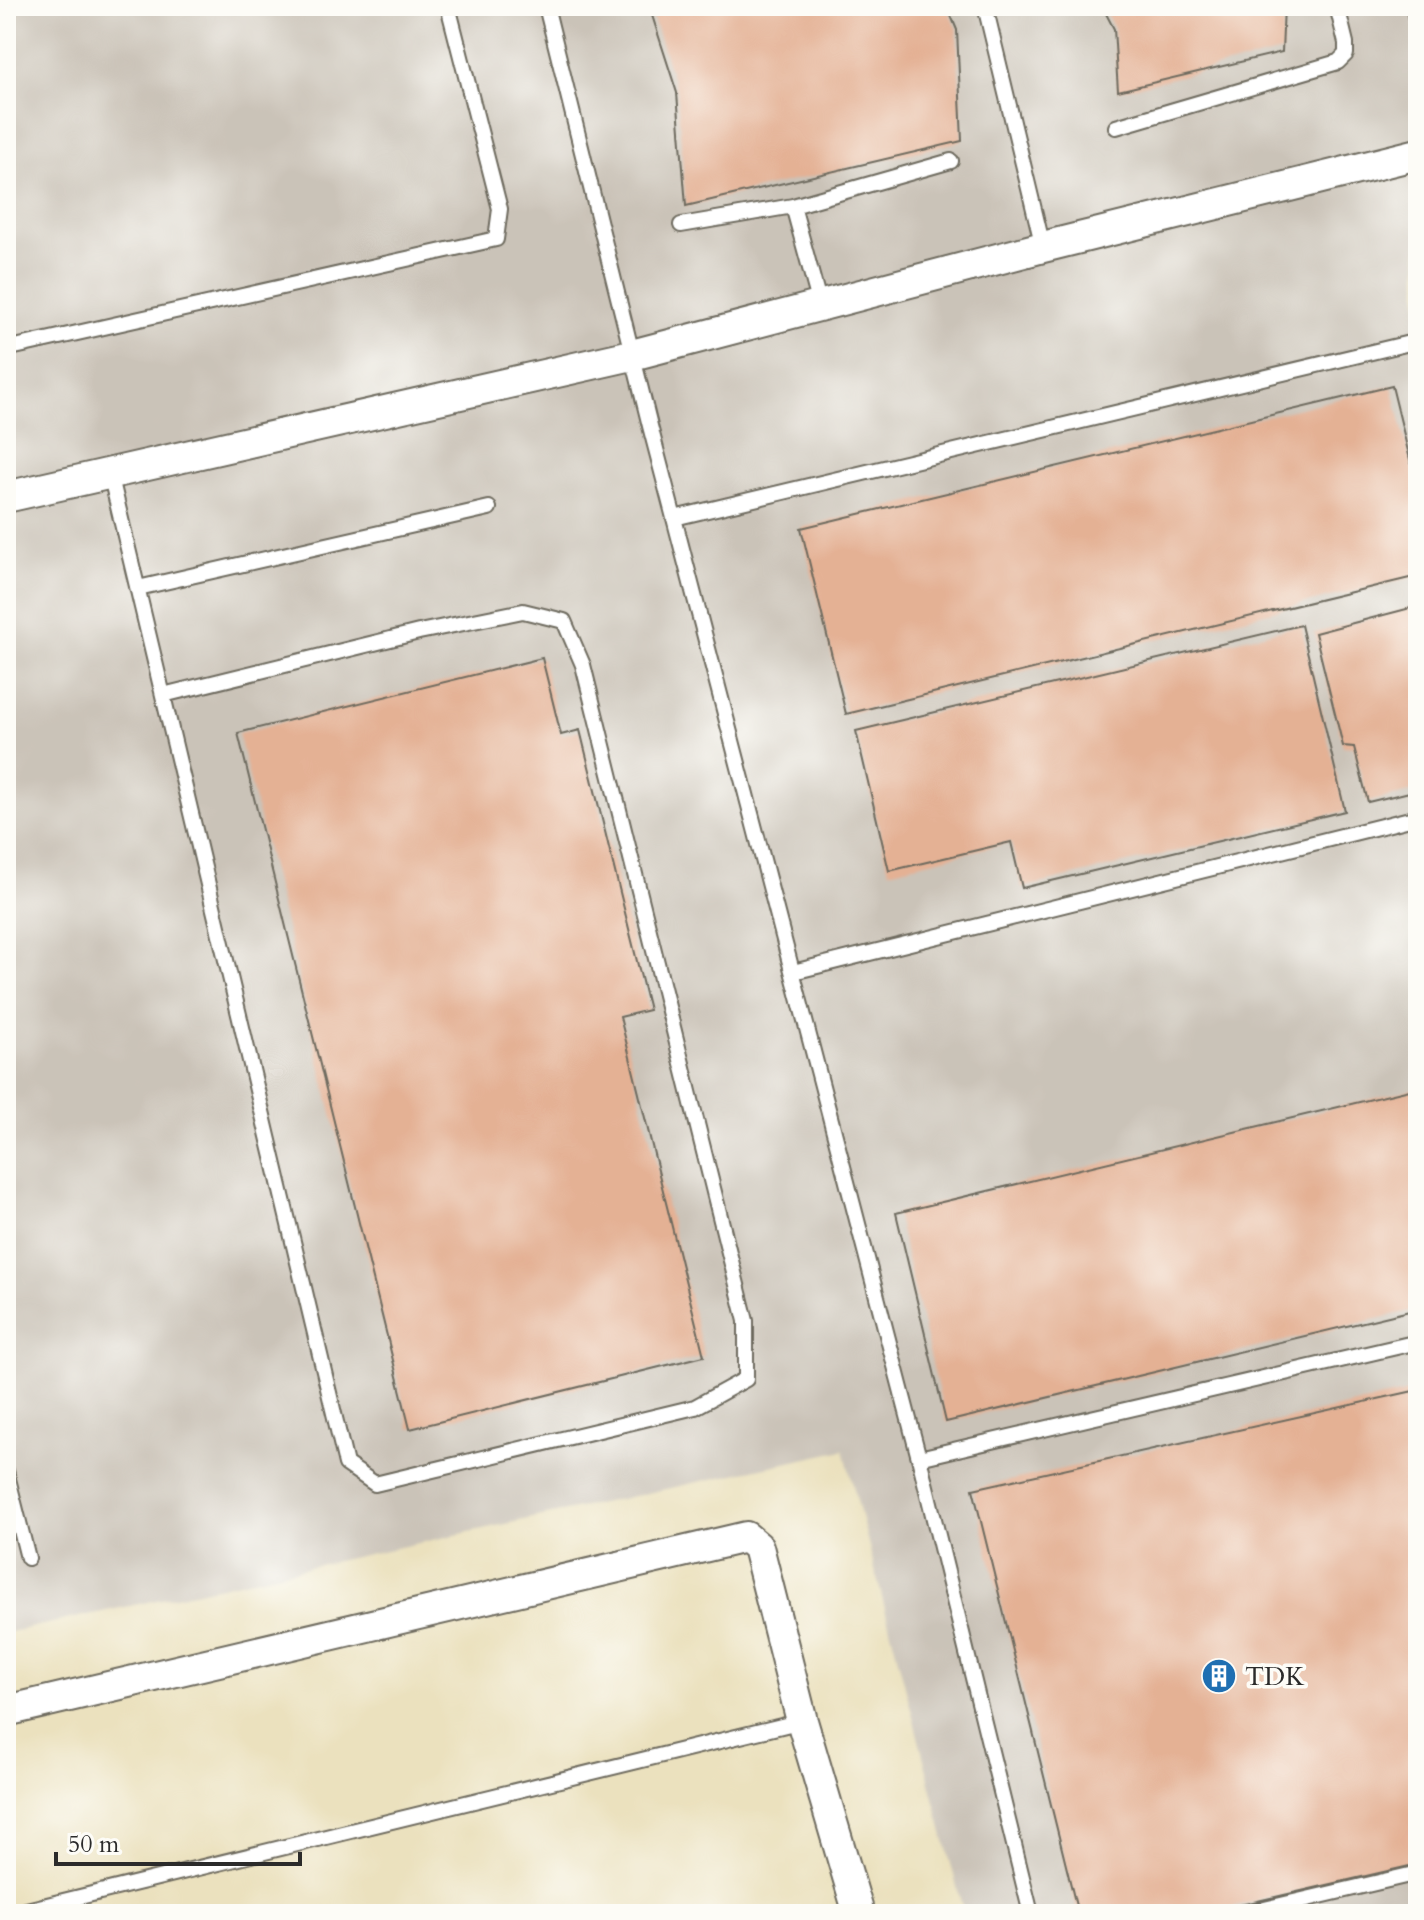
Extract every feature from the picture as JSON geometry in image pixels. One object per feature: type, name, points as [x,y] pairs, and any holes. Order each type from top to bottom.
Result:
[{"type":"street","points":[[6,497],[632,355],[1043,247],[1418,154]]},
{"type":"street","points":[[6,1711],[746,1537],[758,1547],[802,1721],[859,1914]]},
{"type":"lane","points":[[6,349],[496,239],[500,209],[448,6]]},
{"type":"lane","points":[[546,6],[632,355],[919,1458],[1031,1914]]},
{"type":"lane","points":[[985,6],[1043,247]]},
{"type":"lane","points":[[1116,127],[1338,62],[1346,54],[1346,43],[1337,6]]},
{"type":"lane","points":[[1413,6],[1418,27]]},
{"type":"lane","points":[[681,225],[793,206],[951,161]]},
{"type":"lane","points":[[793,206],[820,305]]},
{"type":"lane","points":[[674,518],[1418,341]]},
{"type":"lane","points":[[110,473],[346,1464],[375,1484],[695,1407],[746,1379],[746,1321],[723,1220],[583,665],[564,621],[523,611],[419,632],[163,695]]},
{"type":"lane","points":[[138,588],[489,508]]},
{"type":"lane","points":[[793,972],[1418,817]]},
{"type":"lane","points":[[919,1458],[1418,1342]]},
{"type":"lane","points":[[6,1471],[28,1558]]},
{"type":"lane","points":[[10,1914],[802,1721]]},
{"type":"lane","points":[[1243,1914],[1418,1873]]},
{"type":"shaded area","points":[[6,6],[1418,6],[1418,1914],[964,1914],[844,1450],[6,1633]]},
{"type":"building","points":[[649,6],[947,6],[957,30],[962,141],[686,206],[677,93]]},
{"type":"building","points":[[1102,6],[1284,6],[1282,52],[1118,91],[1114,29]]},
{"type":"building","points":[[1392,386],[1418,492],[1418,576],[846,714],[801,528]]},
{"type":"building","points":[[1418,606],[1418,790],[1368,802],[1354,747],[1343,746],[1315,633]]},
{"type":"building","points":[[1301,625],[1345,811],[1022,888],[1011,842],[889,871],[856,731]]},
{"type":"building","points":[[542,658],[561,735],[580,730],[649,1010],[620,1017],[704,1356],[410,1429],[238,733]]},
{"type":"building","points":[[1418,1088],[1418,1309],[946,1422],[896,1213]]},
{"type":"building","name":"TDK","points":[[1418,1390],[1418,1864],[1201,1914],[1078,1914],[973,1489]]},
{"type":"place","name":"TDK","points":[[1219,1676]]}]
